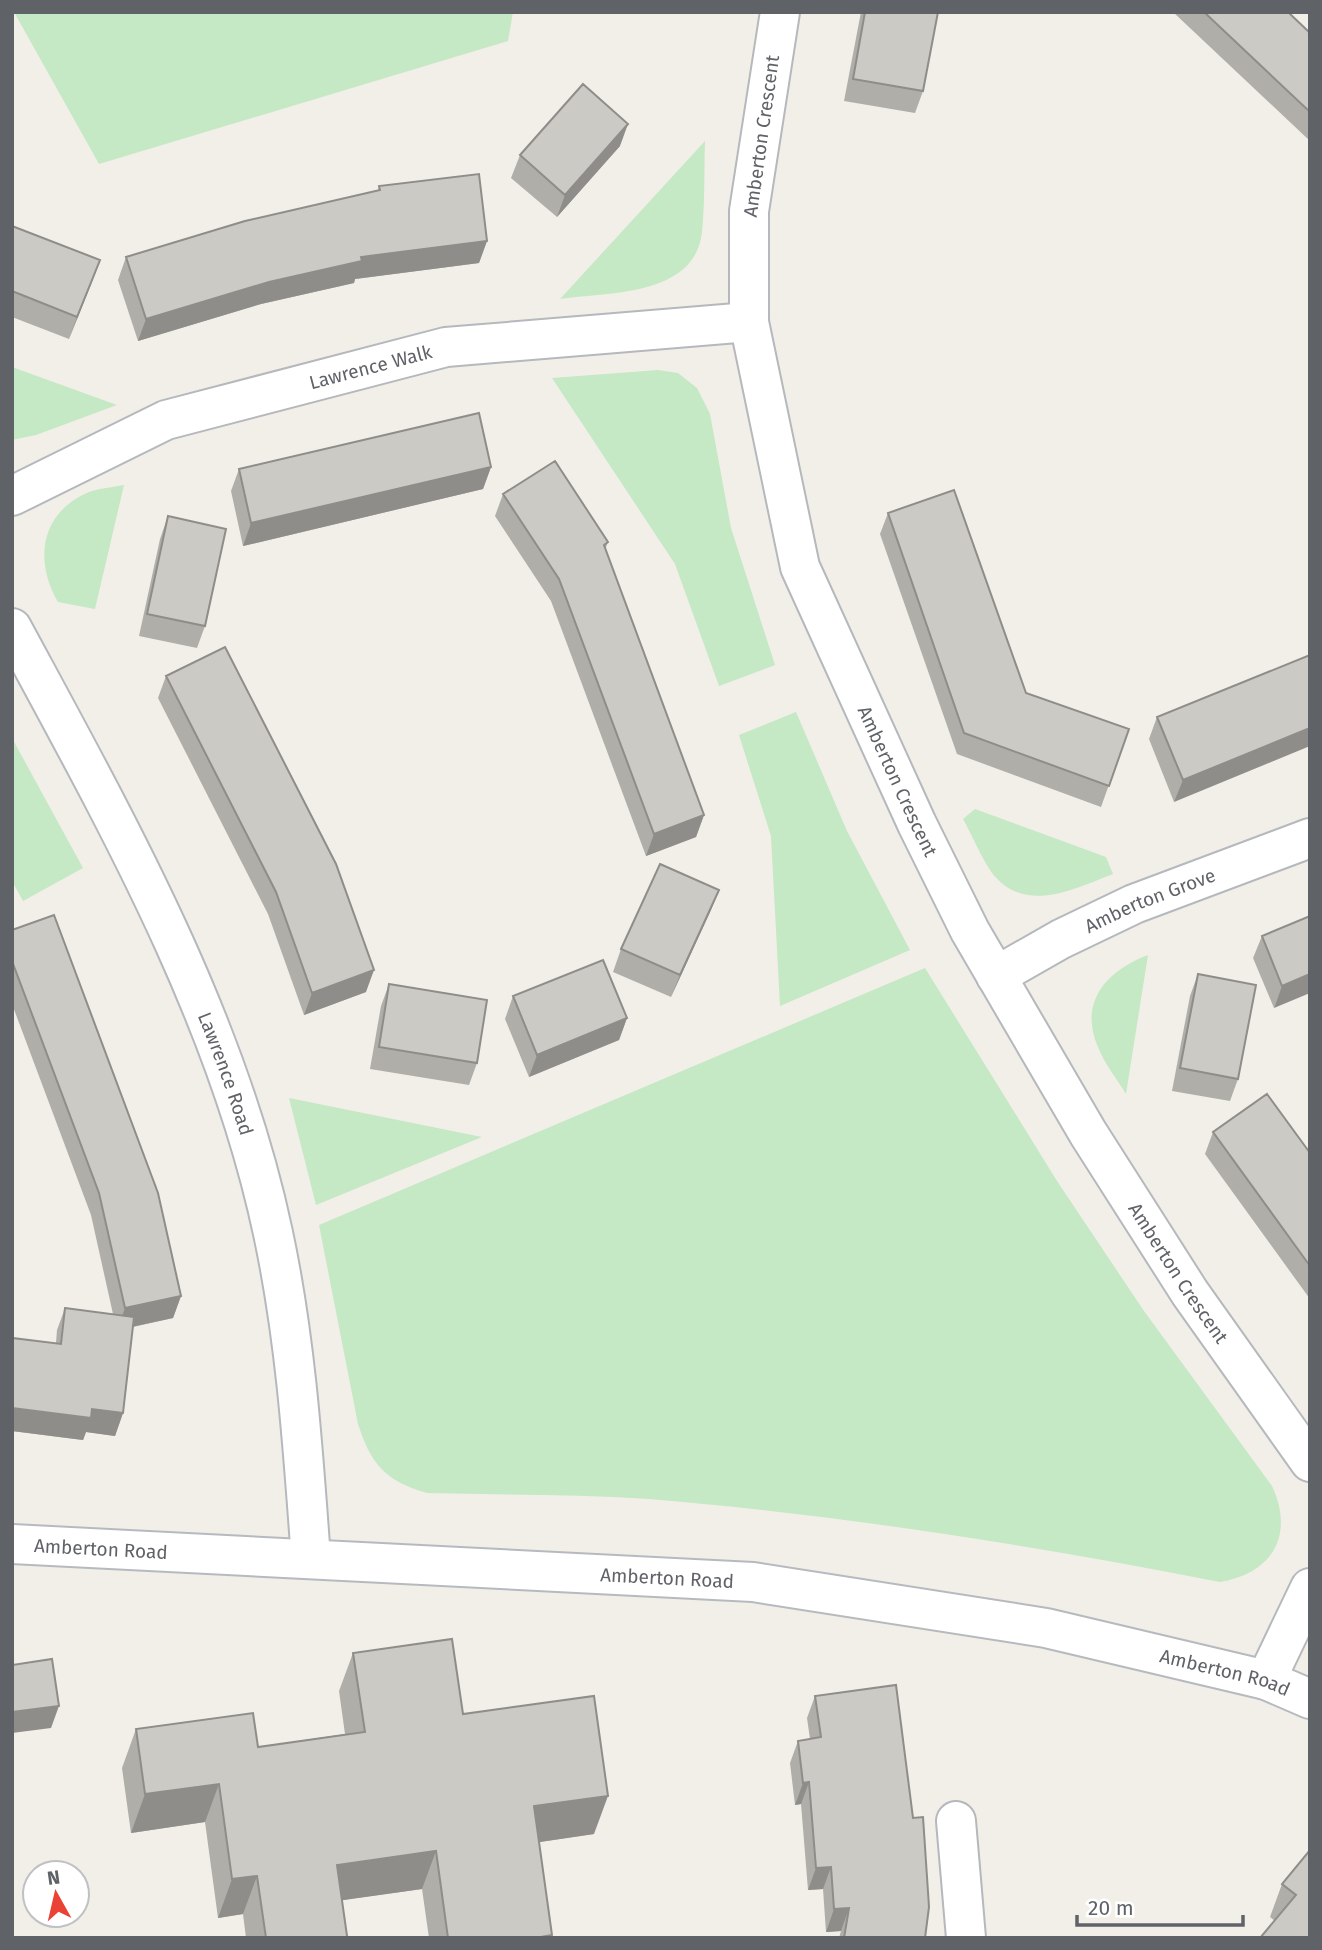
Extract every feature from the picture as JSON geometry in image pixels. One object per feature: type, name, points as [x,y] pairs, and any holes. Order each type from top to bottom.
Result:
[{"type":"street","name":"Amberton Crescent","points":[[780,12],[749,211],[749,322],[800,567],[917,824],[996,976],[1088,1133],[1190,1293],[1310,1462]]},
{"type":"street","name":"Lawrence Walk","points":[[12,496],[166,420],[446,347],[749,322]]},
{"type":"street","name":"Lawrence Road","points":[[12,628],[134,853],[192,982],[237,1104],[273,1233],[299,1397],[311,1559]]},
{"type":"street","name":"Amberton Grove","points":[[996,976],[1061,939],[1134,904],[1310,838]]},
{"type":"street","name":"Amberton Road","points":[[12,1544],[753,1582],[1046,1628],[1266,1680],[1310,1699]]},
{"type":"street","points":[[1266,1680],[1310,1588]]},
{"type":"street","points":[[956,1821],[966,1938]]},
{"type":"green space","points":[[14,12],[513,12],[508,41],[99,164]]},
{"type":"green space","points":[[705,141],[702,232],[696,253],[683,269],[666,280],[646,287],[560,299]]},
{"type":"green space","points":[[12,367],[117,405],[36,435],[12,440]]},
{"type":"green space","points":[[658,370],[678,373],[697,388],[710,414],[731,528],[775,665],[719,686],[675,564],[552,378]]},
{"type":"green space","points":[[124,485],[95,609],[58,602],[50,586],[44,553],[52,523],[75,499],[92,491]]},
{"type":"green space","points":[[796,712],[847,831],[910,950],[780,1006],[771,836],[739,735]]},
{"type":"green space","points":[[12,738],[83,868],[23,901],[12,881]]},
{"type":"green space","points":[[975,809],[1106,857],[1113,874],[1050,895],[1019,893],[1005,886],[992,873],[981,854],[963,819]]},
{"type":"green space","points":[[1148,955],[1126,1094],[1107,1065],[1093,1030],[1094,1002],[1100,989],[1120,969]]},
{"type":"green space","points":[[925,968],[1057,1181],[1144,1311],[1272,1486],[1279,1504],[1281,1521],[1274,1549],[1265,1561],[1238,1578],[1220,1582],[1007,1544],[793,1514],[621,1497],[427,1493],[400,1483],[382,1469],[368,1450],[358,1424],[319,1225]]},
{"type":"green space","points":[[289,1098],[482,1137],[316,1205]]},
{"type":"building","points":[[865,12],[938,12],[923,91],[853,79]]},
{"type":"building","points":[[1204,12],[1288,12],[1310,33],[1310,112]]},
{"type":"building","points":[[583,84],[628,124],[565,195],[520,155]]},
{"type":"building","points":[[479,174],[487,241],[361,257],[362,261],[269,282],[146,319],[126,257],[245,221],[380,190],[379,186]]},
{"type":"building","points":[[12,226],[100,260],[77,317],[12,291]]},
{"type":"building","points":[[479,413],[491,467],[251,523],[239,469]]},
{"type":"building","points":[[555,461],[608,542],[604,545],[704,815],[654,834],[559,579],[503,494]]},
{"type":"building","points":[[954,490],[1026,693],[1129,729],[1109,786],[964,733],[888,513]]},
{"type":"building","points":[[168,516],[226,529],[205,626],[147,614]]},
{"type":"building","points":[[225,647],[336,864],[374,970],[312,993],[276,892],[166,676]]},
{"type":"building","points":[[1310,655],[1310,728],[1183,780],[1157,717]]},
{"type":"building","points":[[660,864],[719,890],[680,975],[621,949]]},
{"type":"building","points":[[54,915],[158,1193],[181,1296],[125,1308],[99,1193],[12,961],[12,930]]},
{"type":"building","points":[[1310,916],[1310,974],[1282,986],[1262,936]]},
{"type":"building","points":[[603,960],[627,1018],[537,1055],[513,996]]},
{"type":"building","points":[[1198,974],[1256,985],[1238,1079],[1180,1068]]},
{"type":"building","points":[[389,984],[487,1000],[477,1063],[379,1047]]},
{"type":"building","points":[[1267,1094],[1310,1153],[1310,1266],[1213,1132]]},
{"type":"building","points":[[65,1308],[134,1317],[123,1413],[92,1409],[91,1418],[12,1408],[12,1338],[61,1344]]},
{"type":"building","points":[[452,1639],[463,1714],[594,1696],[608,1796],[534,1806],[552,1935],[535,1938],[448,1938],[436,1851],[337,1865],[349,1938],[266,1938],[257,1876],[232,1879],[219,1784],[145,1794],[136,1729],[253,1713],[258,1747],[365,1732],[353,1653]]},
{"type":"building","points":[[52,1659],[59,1706],[12,1712],[12,1665]]},
{"type":"building","points":[[896,1685],[913,1818],[923,1817],[929,1907],[925,1938],[844,1938],[849,1908],[834,1909],[831,1867],[816,1868],[809,1782],[803,1783],[798,1741],[821,1737],[815,1696]]},
{"type":"building","points":[[1310,1850],[1310,1938],[1260,1938],[1296,1895],[1282,1884]]}]
